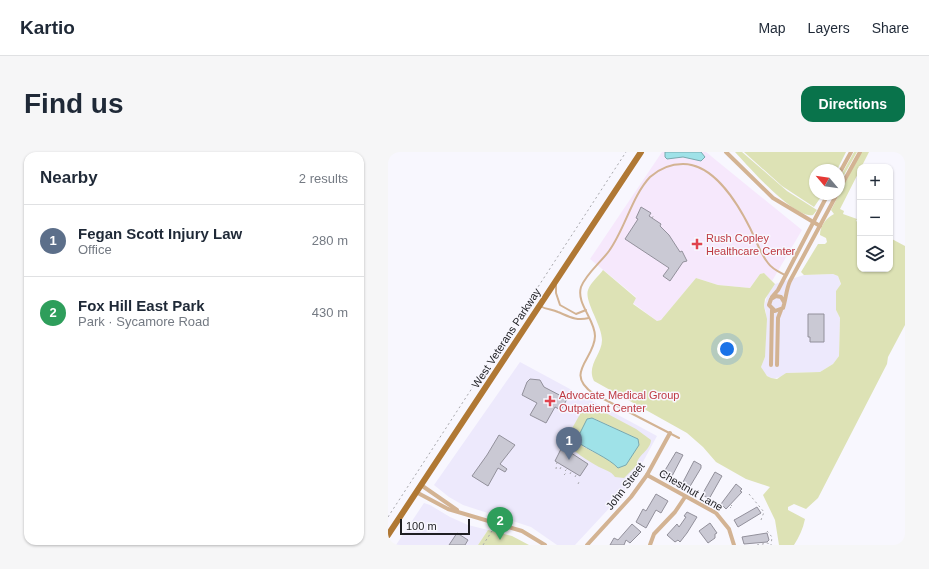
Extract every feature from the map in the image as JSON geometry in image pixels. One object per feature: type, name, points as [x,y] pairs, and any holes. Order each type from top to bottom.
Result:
[{"type":"main road","name":"West Veterans Parkway","points":[[388,535],[641,152]]},
{"type":"street","points":[[726,152],[773,198],[820,226]]},
{"type":"street","points":[[844,164],[851,152]]},
{"type":"street","points":[[845,179],[860,152]]},
{"type":"street","points":[[772,365],[772,310],[769,304],[825,200]]},
{"type":"street","points":[[777,365],[778,318],[784,302],[785,292],[791,278],[834,200]]},
{"type":"street","points":[[785,275],[791,278]]},
{"type":"street","points":[[771,299],[778,296],[783,298],[784,302]]},
{"type":"street","points":[[772,310],[781,310]]},
{"type":"street","name":"John Street","points":[[587,545],[627,502],[647,475],[670,433]]},
{"type":"street","name":"Chestnut Lane","points":[[647,475],[709,509],[721,518],[729,529],[734,545]]},
{"type":"street","points":[[421,485],[458,512]]},
{"type":"street","points":[[416,492],[448,509],[522,531],[545,545]]},
{"type":"street","points":[[650,545],[656,532],[675,512],[685,497]]},
{"type":"lane","points":[[679,438],[594,394],[584,386],[580,371],[595,335],[581,298],[582,284],[610,250],[642,190],[654,174],[666,167],[678,164],[697,166],[711,174],[723,187],[742,214],[768,264],[785,275]]},
{"type":"lane","points":[[556,280],[556,293],[560,305],[576,314],[586,310]]},
{"type":"lane","points":[[539,306],[548,310],[557,311],[572,319],[580,320],[589,318]]},
{"type":"path","points":[[388,517],[418,474],[626,152]]},
{"type":"path","points":[[556,469],[557,462]]},
{"type":"path","points":[[560,469],[562,465]]},
{"type":"path","points":[[564,475],[567,469]]},
{"type":"path","points":[[578,484],[580,480]]},
{"type":"path","points":[[749,494],[764,512],[761,520]]},
{"type":"path","points":[[483,545],[492,531]]},
{"type":"path","points":[[757,545],[768,543],[771,545],[772,537],[767,531]]},
{"type":"shaded area","name":"Rush Copley Healthcare Center","points":[[662,152],[706,152],[802,230],[772,281],[764,273],[760,274],[750,288],[718,285],[696,278],[661,320],[657,321],[633,303],[636,297],[590,259]]},
{"type":"shaded area","points":[[833,274],[838,276],[841,285],[836,291],[836,310],[840,318],[839,356],[833,364],[820,372],[786,373],[781,377],[771,379],[762,371],[761,367],[765,357],[766,312],[764,306],[768,294],[775,284],[804,275]]},
{"type":"shaded area","points":[[520,362],[657,436],[632,482],[575,545],[557,545],[531,527],[463,505],[449,497],[434,485]]},
{"type":"shaded area","points":[[424,503],[468,525],[488,530],[478,545],[396,545]]},
{"type":"green space","points":[[735,152],[742,152],[787,191],[817,210],[813,215],[805,214],[783,201]]},
{"type":"green space","points":[[744,152],[846,152],[840,164],[809,164],[809,200],[819,200],[814,207],[782,186]]},
{"type":"green space","points":[[854,152],[857,152],[845,173],[845,168]]},
{"type":"green space","points":[[861,152],[869,152],[863,164],[857,164],[857,176],[845,199],[845,183]]},
{"type":"green space","points":[[836,200],[845,200],[840,209],[844,211],[843,214],[857,219],[857,272],[893,272],[893,240],[905,246],[905,325],[888,357],[887,364],[818,498],[806,509],[794,504],[788,507],[788,510],[805,519],[802,530],[796,542],[794,545],[779,545],[775,520],[763,495],[770,487],[746,479],[716,462],[703,447],[687,433],[594,381],[592,370],[600,350],[602,340],[599,327],[587,295],[591,284],[603,270],[636,298],[633,304],[657,321],[661,320],[696,278],[718,285],[750,288],[760,274],[764,273],[775,284],[765,299],[764,306],[767,319],[765,357],[761,367],[767,376],[777,379],[786,373],[820,372],[833,364],[839,356],[840,318],[836,310],[836,291],[841,284],[838,276],[833,274],[804,275],[801,272],[818,244],[825,244],[827,242],[826,238],[820,235],[822,225],[834,214],[831,210]]},
{"type":"green space","points":[[589,404],[636,429],[651,440],[649,447],[637,462],[637,465],[624,478],[615,477],[610,472],[590,462],[576,452],[565,441],[584,407]],"holes":[[[593,418],[638,439],[639,445],[626,465],[618,468],[606,458],[582,446],[587,419]]]},
{"type":"green space","points":[[488,530],[512,536],[529,545],[478,545]]},
{"type":"water","points":[[665,152],[701,152],[705,157],[701,161],[683,157],[667,159],[665,157]]},
{"type":"water","points":[[592,418],[638,439],[639,445],[626,465],[618,468],[614,464],[576,441],[587,419]]},
{"type":"building","points":[[641,207],[651,213],[649,216],[661,224],[660,226],[669,235],[680,252],[682,251],[687,261],[683,262],[670,281],[663,276],[669,268],[625,239],[638,219],[636,218]]},
{"type":"building","points":[[808,314],[824,314],[824,342],[810,342],[810,337],[808,337]]},
{"type":"building","name":"Advocate Medical Group Outpatient Center","points":[[530,379],[540,380],[544,387],[567,399],[561,410],[555,407],[546,423],[530,415],[537,403],[522,395],[527,382]]},
{"type":"building","points":[[499,435],[515,445],[500,464],[507,469],[505,472],[498,468],[488,486],[472,476]]},
{"type":"building","points":[[562,447],[588,464],[580,476],[555,461]]},
{"type":"building","points":[[676,452],[683,455],[671,478],[664,475],[664,472]]},
{"type":"building","points":[[694,461],[701,465],[701,468],[689,488],[682,484]]},
{"type":"building","points":[[715,472],[722,476],[709,499],[703,495],[703,493]]},
{"type":"building","points":[[736,484],[742,489],[740,491],[742,492],[726,509],[721,504]]},
{"type":"building","points":[[656,494],[668,501],[661,513],[656,510],[646,528],[636,522],[643,509],[646,511]]},
{"type":"building","points":[[757,507],[761,513],[738,527],[734,520]]},
{"type":"building","points":[[687,512],[697,517],[680,542],[678,540],[675,542],[667,535],[677,524],[679,527],[686,517],[684,516]]},
{"type":"building","points":[[710,523],[717,533],[715,534],[715,538],[708,543],[699,531]]},
{"type":"building","points":[[632,524],[641,532],[630,543],[626,540],[624,545],[610,545],[614,538],[618,540]]},
{"type":"building","points":[[457,533],[468,540],[465,545],[449,545]]},
{"type":"building","points":[[767,533],[769,540],[767,542],[744,544],[742,537]]},
{"type":"place","name":"Rush Copley Healthcare Center","points":[[697,244]]},
{"type":"place","name":"Advocate Medical Group Outpatient Center","points":[[550,401]]},
{"type":"place","name":"Fegan Scott Injury Law","points":[[569,460]]},
{"type":"place","name":"Fox Hill East Park","points":[[500,540]]}]
